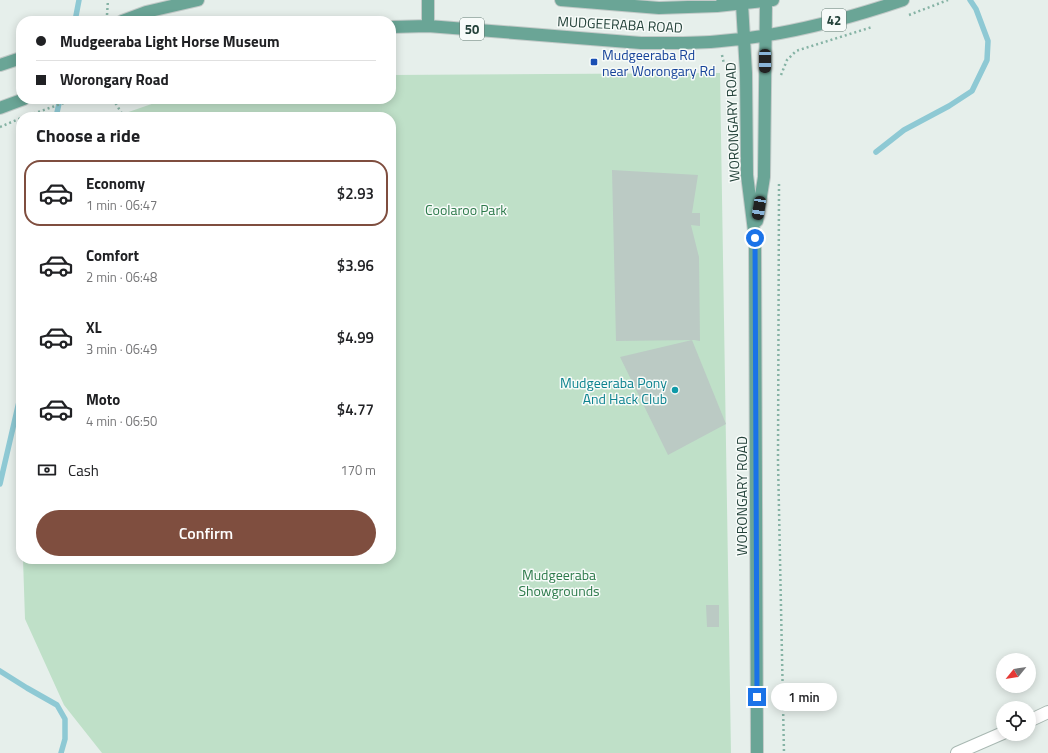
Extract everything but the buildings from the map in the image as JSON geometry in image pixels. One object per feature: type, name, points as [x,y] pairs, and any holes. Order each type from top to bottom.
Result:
[{"type":"main road","points":[[135,16],[146,12],[198,0]]},
{"type":"main road","points":[[428,0],[428,26]]},
{"type":"main road","name":"MUDGEERABA ROAD","points":[[561,0],[659,8],[742,4],[769,0]]},
{"type":"main road","name":"WORONGARY ROAD","points":[[755,238],[764,178],[765,35],[769,0]]},
{"type":"main road","name":"MUDGEERABA ROAD","points":[[396,27],[428,26],[641,43],[720,42],[799,29],[902,0]]},
{"type":"main road","name":"WORONGARY ROAD","points":[[742,4],[746,73],[747,175],[755,238],[757,753]]},
{"type":"main road","points":[[0,65],[16,60]]},
{"type":"main road","points":[[0,108],[16,102]]},
{"type":"street","points":[[1036,718],[1048,712]]},
{"type":"street","points":[[957,753],[996,736]]},
{"type":"path","points":[[107,16],[108,0]]},
{"type":"path","points":[[780,82],[787,60]]},
{"type":"path","points":[[36,112],[60,104]]},
{"type":"path","points":[[0,127],[16,120]]},
{"type":"path","points":[[779,177],[778,461],[784,753]]},
{"type":"green space","name":"Mudgeeraba Showgrounds","points":[[720,73],[731,753],[102,753],[64,705],[25,619],[23,564],[396,564],[396,112],[129,112],[152,104],[396,104],[396,75]]},
{"type":"waterway","points":[[76,16],[79,0]]},
{"type":"waterway","points":[[876,152],[904,130],[949,106],[972,91],[987,60],[988,41],[976,9],[970,0]]},
{"type":"waterway","points":[[57,112],[59,104]]},
{"type":"waterway","points":[[0,484],[16,415]]},
{"type":"waterway","points":[[0,671],[57,705],[65,719],[65,739],[61,753]]},
{"type":"place","name":"Mudgeeraba Rd near Worongary Rd","points":[[594,62]]},
{"type":"place","name":"Mudgeeraba Pony And Hack Club","points":[[675,390]]},
{"type":"route","points":[[755,238],[757,697]]},
{"type":"park label","name":"Coolaroo Park","points":[[466,209]]}]
